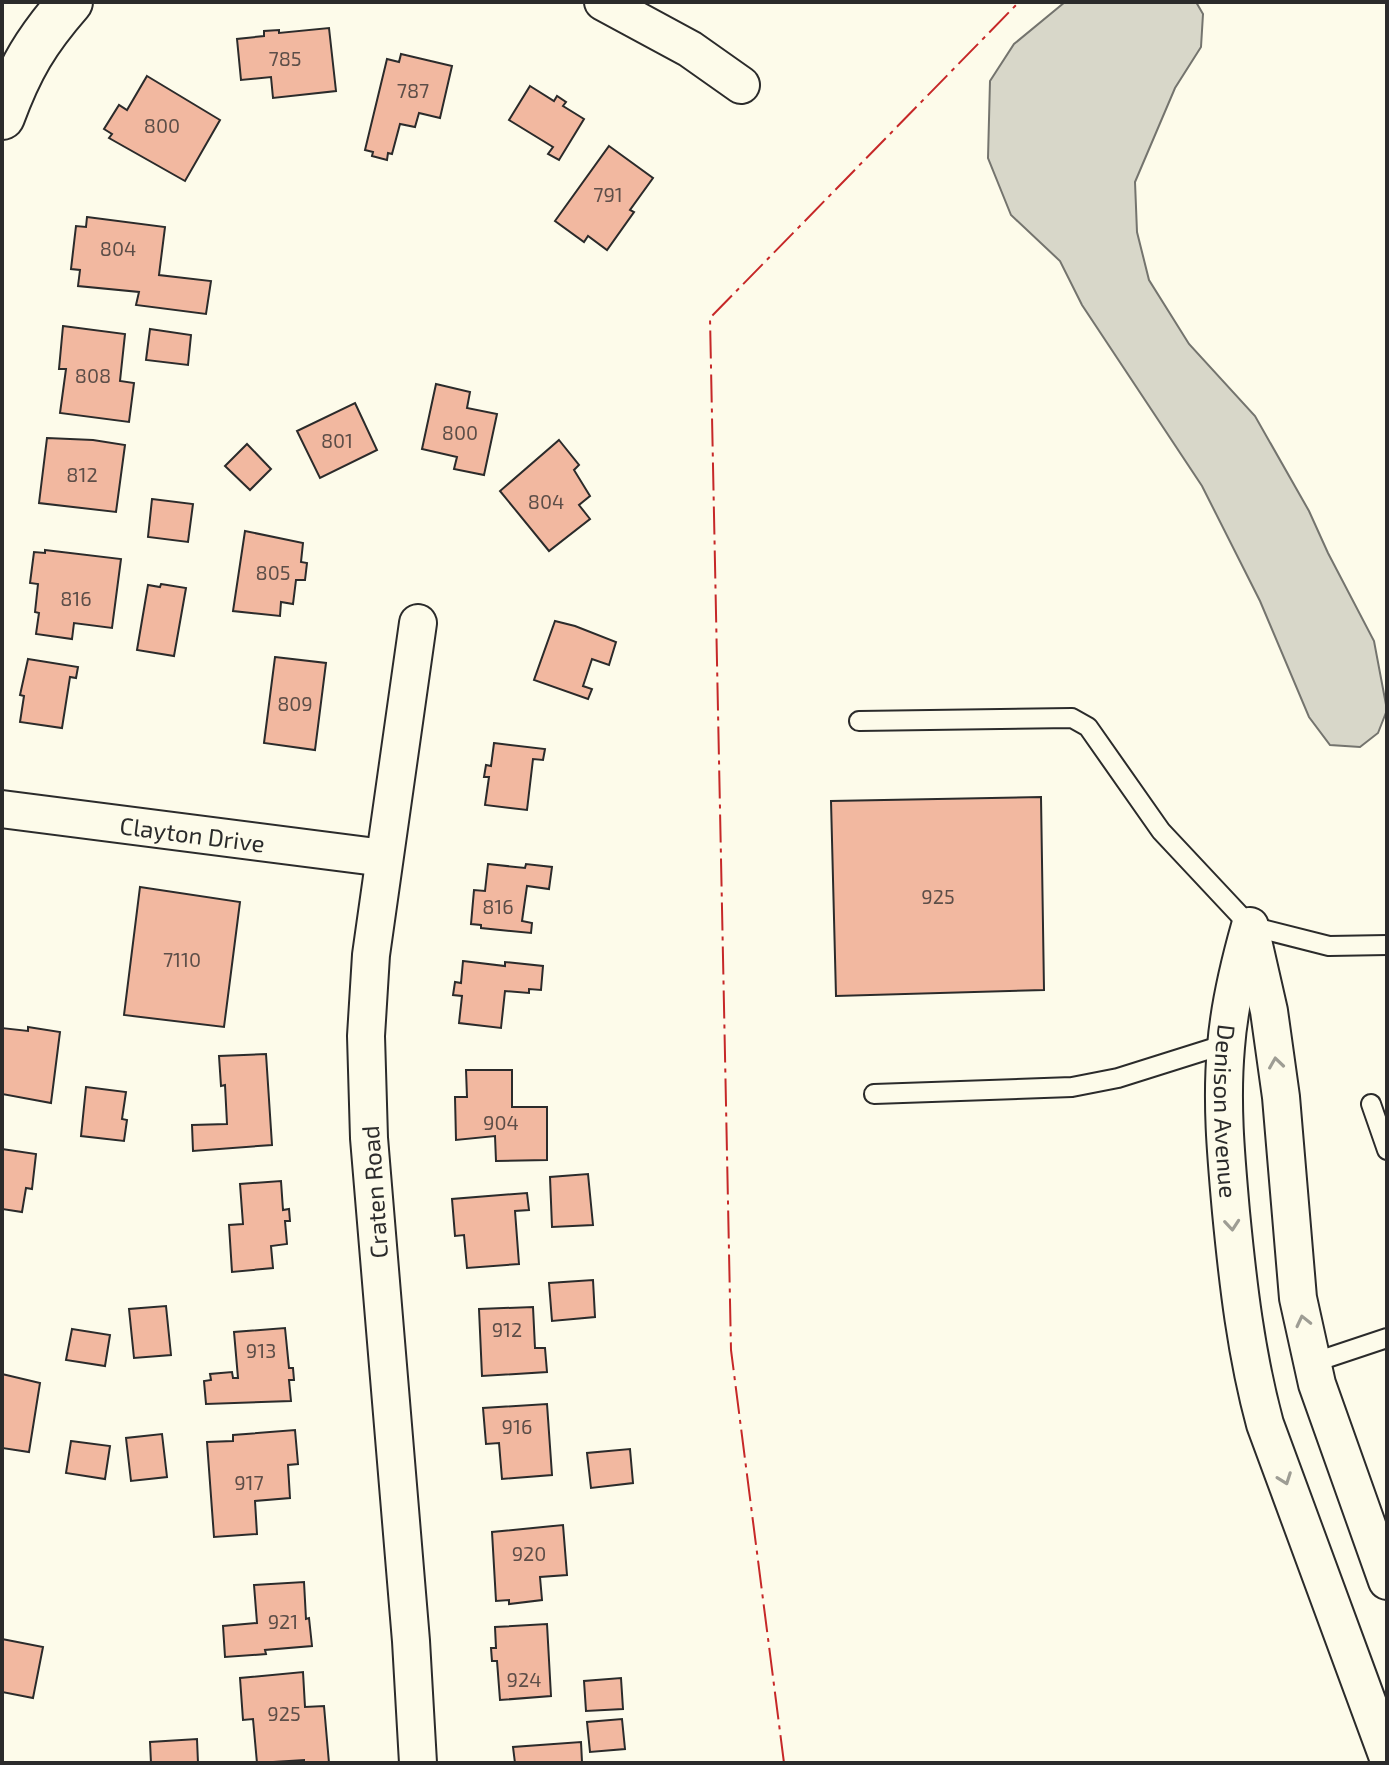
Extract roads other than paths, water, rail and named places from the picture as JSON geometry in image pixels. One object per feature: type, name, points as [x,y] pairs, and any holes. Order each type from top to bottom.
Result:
[{"type":"street","points":[[2,117],[18,74],[41,34],[70,2]]},
{"type":"street","points":[[603,2],[690,49],[741,85]]},
{"type":"street","name":"Craten Road","points":[[418,623],[371,955],[366,1036],[369,1138],[411,1641],[418,1763]]},
{"type":"street","name":"Clayton Drive","points":[[2,809],[384,858]]},
{"type":"street","name":"Denison Avenue","points":[[1250,926],[1238,970],[1226,1044],[1222,1119],[1239,1298],[1252,1377],[1265,1424],[1387,1755]]},
{"type":"street","name":"Denison Avenue","points":[[1250,926],[1269,1011],[1281,1097],[1298,1298],[1312,1363],[1387,1581]]},
{"type":"lane","points":[[859,721],[1072,718],[1088,727],[1161,831],[1250,926],[1329,946],[1387,945]]},
{"type":"lane","points":[[874,1094],[1072,1087],[1118,1078],[1226,1044]]},
{"type":"lane","points":[[1371,1104],[1387,1150]]},
{"type":"lane","points":[[1312,1363],[1387,1338]]}]
